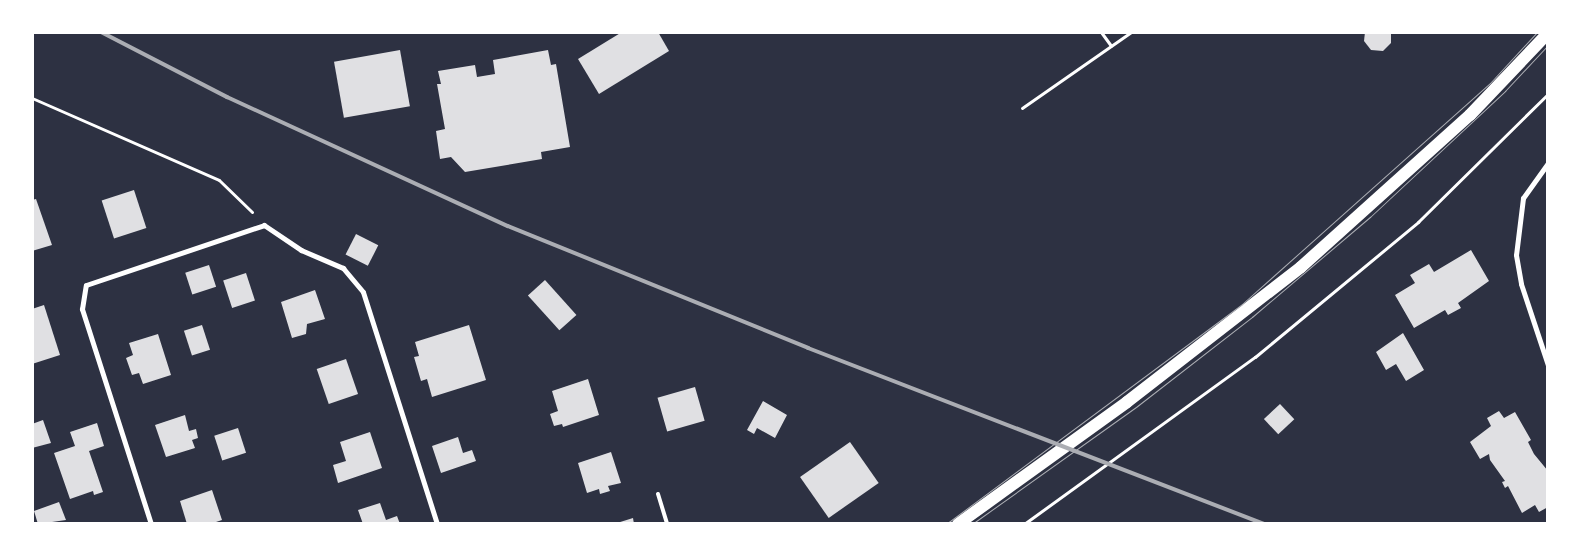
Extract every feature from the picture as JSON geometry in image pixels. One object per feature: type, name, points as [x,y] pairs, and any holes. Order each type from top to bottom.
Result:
[{"type":"main road","points":[[958,524],[1105,417],[1301,267],[1470,115],[1548,33]]},
{"type":"street","points":[[1548,163],[1523,198],[1516,255],[1521,284],[1548,365]]},
{"type":"street","points":[[151,524],[82,309],[86,285],[264,225],[301,250],[343,268],[363,292],[437,524]]},
{"type":"lane","points":[[658,494],[667,524]]},
{"type":"path","points":[[1101,32],[1111,46]]},
{"type":"path","points":[[1022,108],[1130,32]]},
{"type":"path","points":[[1024,524],[1074,486],[1255,357],[1418,222],[1548,94]]},
{"type":"path","points":[[32,98],[218,180],[264,225]]},
{"type":"building","points":[[622,32],[658,32],[669,51],[599,94],[578,59]]},
{"type":"building","points":[[1365,32],[1391,32],[1391,43],[1383,51],[1371,50],[1364,41]]},
{"type":"building","points":[[400,50],[410,106],[344,118],[334,62]]},
{"type":"building","points":[[548,50],[551,65],[556,64],[570,147],[541,152],[542,159],[465,172],[451,157],[440,159],[436,131],[445,129],[437,84],[441,84],[438,71],[475,65],[477,77],[495,74],[493,60]]},
{"type":"building","points":[[134,190],[146,228],[114,239],[102,201]]},
{"type":"building","points":[[36,199],[52,245],[32,251],[32,200]]},
{"type":"building","points":[[356,234],[378,245],[368,266],[346,254]]},
{"type":"building","points":[[1471,250],[1489,281],[1458,303],[1461,308],[1448,315],[1445,310],[1414,328],[1395,295],[1415,283],[1410,275],[1429,264],[1434,272]]},
{"type":"building","points":[[209,265],[216,287],[192,295],[185,273]]},
{"type":"building","points":[[246,273],[255,301],[232,308],[223,280]]},
{"type":"building","points":[[545,280],[576,315],[559,330],[528,295]]},
{"type":"building","points":[[315,290],[325,319],[307,324],[306,334],[292,338],[281,302]]},
{"type":"building","points":[[44,305],[60,355],[32,364],[32,309]]},
{"type":"building","points":[[202,325],[210,350],[192,356],[184,331]]},
{"type":"building","points":[[469,325],[486,380],[432,397],[427,379],[421,381],[414,357],[419,356],[415,342]]},
{"type":"building","points":[[1403,333],[1424,370],[1406,381],[1396,364],[1386,370],[1376,352]]},
{"type":"building","points":[[158,334],[171,375],[143,384],[139,373],[132,375],[126,358],[133,355],[129,343]]},
{"type":"building","points":[[346,359],[358,394],[329,404],[317,369]]},
{"type":"building","points":[[588,379],[599,415],[563,427],[562,424],[554,426],[550,414],[558,411],[552,391]]},
{"type":"building","points":[[695,387],[705,421],[667,431],[658,398]]},
{"type":"building","points":[[763,401],[787,415],[775,438],[757,428],[754,434],[747,430]]},
{"type":"building","points":[[1280,404],[1294,419],[1278,434],[1264,419]]},
{"type":"building","points":[[1499,411],[1504,418],[1515,412],[1531,440],[1528,442],[1534,454],[1548,471],[1548,507],[1539,512],[1535,505],[1522,513],[1508,486],[1505,488],[1502,482],[1505,481],[1490,460],[1489,454],[1480,459],[1470,442],[1491,426],[1487,418]]},
{"type":"building","points":[[185,415],[189,431],[196,429],[198,438],[192,440],[195,448],[166,457],[155,425]]},
{"type":"building","points":[[43,420],[51,443],[32,448],[32,424]]},
{"type":"building","points":[[97,423],[104,446],[89,451],[103,492],[94,495],[93,491],[70,499],[54,453],[75,446],[70,432]]},
{"type":"building","points":[[238,428],[246,453],[222,460],[214,436]]},
{"type":"building","points":[[370,432],[382,468],[338,483],[333,465],[346,461],[340,442]]},
{"type":"building","points":[[458,437],[463,453],[472,450],[476,461],[441,473],[432,446]]},
{"type":"building","points":[[850,442],[879,483],[829,518],[800,477]]},
{"type":"building","points":[[611,452],[621,483],[608,486],[610,491],[600,494],[599,489],[587,493],[578,463]]},
{"type":"building","points":[[212,490],[222,520],[210,524],[187,524],[180,501]]},
{"type":"building","points":[[59,502],[66,520],[38,524],[34,511]]},
{"type":"building","points":[[380,503],[386,520],[397,516],[400,524],[363,524],[358,510]]},
{"type":"building","points":[[633,518],[634,524],[617,524],[617,523]]},
{"type":"tram line","points":[[946,524],[1242,304],[1490,83],[1537,32]]},
{"type":"tram line","points":[[972,524],[1136,407],[1252,317],[1370,217],[1505,91],[1548,45]]},
{"type":"railway","points":[[101,32],[227,97],[508,226],[808,348],[1265,524]]}]
